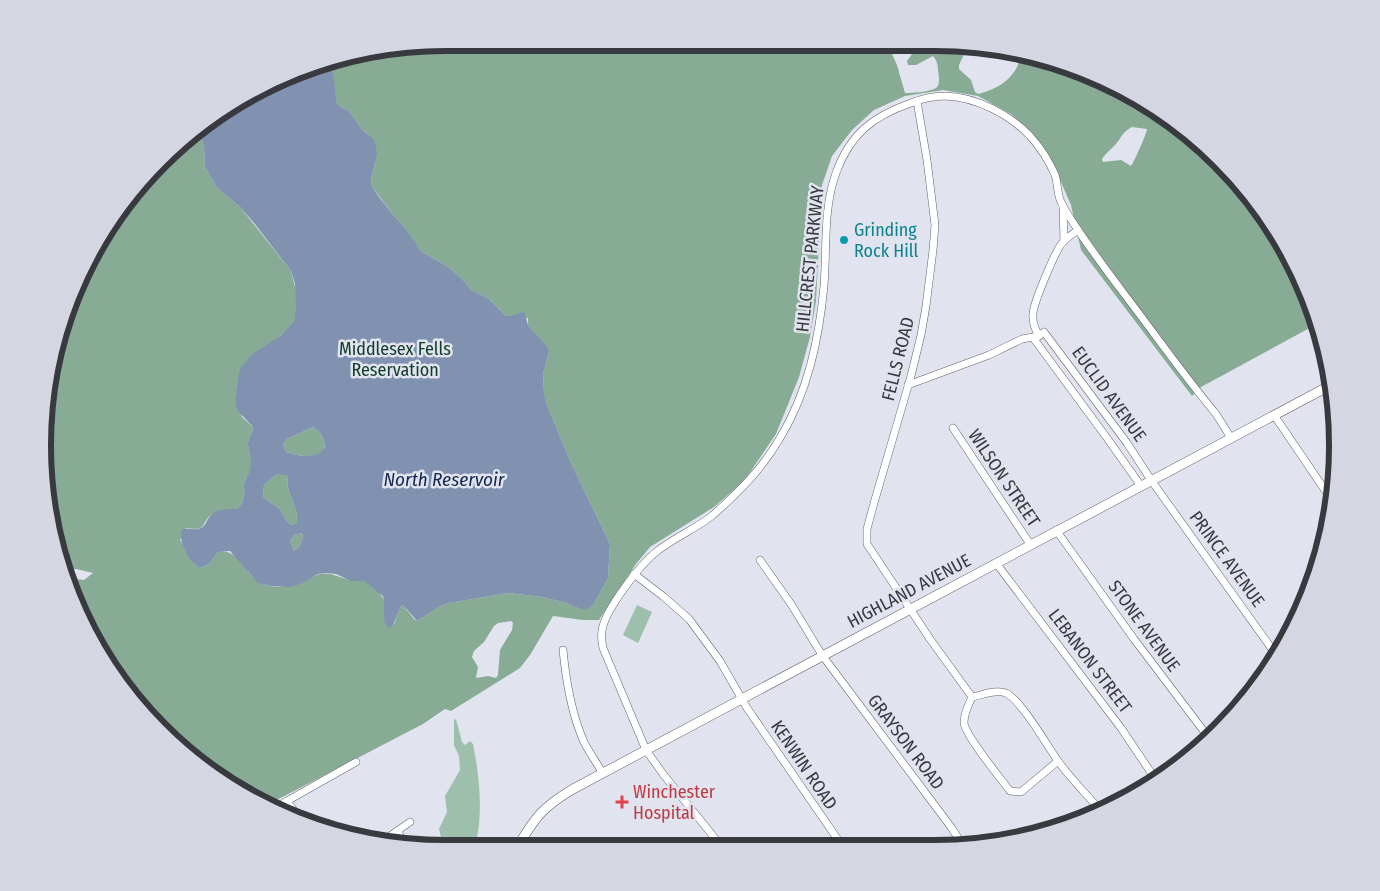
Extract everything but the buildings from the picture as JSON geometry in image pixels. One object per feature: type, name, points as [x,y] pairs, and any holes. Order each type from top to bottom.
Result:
[{"type":"main road","name":"HIGHLAND AVENUE","points":[[522,840],[534,819],[546,807],[557,798],[602,772],[1324,389]]},
{"type":"street","name":"HILLCREST PARKWAY","points":[[646,750],[603,648],[602,631],[610,610],[634,574],[656,552],[710,517],[738,492],[752,479],[778,443],[802,396],[812,360],[819,327],[824,286],[828,202],[836,173],[847,147],[864,127],[889,110],[917,101],[943,96],[971,100],[996,111],[1014,122],[1032,137],[1045,156],[1055,176],[1060,201],[1078,230],[1110,277],[1216,414],[1231,438]]},
{"type":"street","name":"FELLS ROAD","points":[[917,101],[928,160],[935,225],[934,250],[926,306],[908,385],[867,529],[867,544],[972,697]]},
{"type":"street","points":[[1064,206],[1064,241]]},
{"type":"street","name":"EUCLID AVENUE","points":[[1039,336],[1034,326],[1032,312],[1055,252],[1064,241],[1078,230]]},
{"type":"street","name":"EUCLID AVENUE","points":[[1141,486],[1108,438],[1034,339],[1044,332],[1127,442],[1151,480]]},
{"type":"street","points":[[908,385],[989,355],[1022,339],[1039,336]]},
{"type":"street","points":[[1274,415],[1326,491]]},
{"type":"street","name":"WILSON STREET","points":[[952,428],[1030,544]]},
{"type":"street","name":"PRINCE AVENUE","points":[[1151,480],[1272,649]]},
{"type":"street","name":"STONE AVENUE","points":[[1056,530],[1204,733]]},
{"type":"street","name":"GRAYSON ROAD","points":[[760,560],[792,604],[822,655],[959,839]]},
{"type":"street","name":"LEBANON STREET","points":[[996,563],[1121,728],[1152,774]]},
{"type":"street","name":"KENWIN ROAD","points":[[634,574],[689,619],[720,661],[742,698],[838,840]]},
{"type":"street","points":[[563,650],[567,684],[574,712],[584,741],[602,772]]},
{"type":"street","points":[[1058,761],[1021,792],[1010,791],[964,725],[965,712],[972,697],[991,692],[1006,693],[1016,701],[1048,743],[1058,761],[1096,805]]},
{"type":"street","points":[[646,750],[716,840]]},
{"type":"street","points":[[282,804],[356,762]]},
{"type":"street","points":[[287,800],[294,809]]},
{"type":"street","points":[[391,835],[410,822]]},
{"type":"street","points":[[398,830],[400,837]]},
{"type":"green space","name":"Middlesex Fells Reservation","points":[[446,51],[891,51],[905,93],[922,92],[935,89],[938,86],[937,65],[933,56],[916,65],[908,65],[907,61],[914,51],[965,53],[959,69],[971,80],[975,92],[978,94],[999,86],[1011,76],[1019,61],[1037,65],[1085,81],[1132,104],[1175,133],[1213,167],[1247,205],[1276,248],[1299,295],[1310,328],[1201,387],[1192,396],[1081,250],[1071,205],[1054,166],[1032,133],[1011,114],[978,96],[943,90],[905,96],[874,110],[852,130],[832,156],[822,185],[816,301],[810,337],[799,377],[776,434],[744,481],[714,507],[650,547],[636,564],[599,620],[553,616],[520,668],[451,711],[445,709],[423,724],[275,801],[226,773],[186,742],[149,705],[118,665],[92,620],[75,579],[84,580],[93,573],[76,569],[71,570],[59,522],[52,471],[52,420],[59,369],[72,319],[81,295],[104,248],[133,205],[167,167],[201,137],[204,146],[205,167],[217,188],[240,207],[291,271],[296,291],[296,314],[294,321],[287,329],[238,376],[235,399],[242,417],[253,427],[248,444],[252,459],[250,472],[243,485],[243,501],[237,509],[216,512],[198,529],[186,528],[180,540],[194,563],[201,568],[209,564],[218,552],[233,554],[254,578],[261,583],[276,587],[294,584],[317,575],[325,574],[332,574],[348,580],[365,581],[381,594],[394,625],[398,610],[403,605],[417,621],[449,603],[508,593],[542,597],[566,603],[580,609],[594,604],[608,578],[610,544],[571,463],[544,395],[543,374],[549,351],[528,325],[528,318],[506,316],[489,299],[470,289],[450,268],[421,251],[372,187],[371,180],[375,163],[367,133],[349,111],[337,103],[330,69],[394,55]],"holes":[[[1132,127],[1147,129],[1131,166],[1121,160],[1103,162],[1102,159],[1105,155],[1129,129]],[[511,621],[513,623],[512,630],[500,650],[498,675],[496,678],[488,676],[476,678],[478,667],[472,657],[474,651],[484,642],[498,623]]]},
{"type":"green space","points":[[313,427],[322,436],[325,449],[312,456],[301,456],[286,452],[283,444],[287,439]]},
{"type":"green space","points":[[277,474],[287,474],[288,489],[296,510],[297,523],[291,525],[281,510],[263,497],[264,485]]},
{"type":"green space","points":[[302,533],[303,538],[299,547],[294,551],[290,541],[294,535]]},
{"type":"green space","points":[[637,605],[652,612],[638,643],[623,635]]},
{"type":"green space","points":[[456,719],[462,742],[465,745],[470,741],[473,744],[480,794],[476,840],[442,840],[439,829],[447,812],[445,796],[460,770],[459,756],[454,745],[454,720]]},
{"type":"water","name":"North Reservoir","points":[[330,69],[333,73],[337,103],[349,111],[361,128],[374,140],[377,154],[371,180],[372,187],[379,197],[402,224],[421,251],[450,268],[470,289],[489,299],[506,316],[525,313],[528,325],[549,351],[543,374],[544,394],[547,405],[571,463],[610,544],[608,578],[594,604],[587,609],[580,609],[566,603],[542,597],[508,593],[449,603],[417,621],[403,605],[390,628],[385,624],[383,596],[364,581],[351,581],[336,574],[325,573],[318,574],[290,587],[270,586],[258,583],[230,551],[218,552],[209,564],[201,568],[193,562],[183,546],[181,540],[182,530],[201,528],[214,513],[221,510],[237,509],[243,501],[243,485],[251,466],[248,442],[253,427],[237,410],[235,399],[241,367],[253,354],[280,336],[294,321],[296,308],[295,284],[291,271],[240,207],[217,188],[205,167],[204,146],[201,137],[248,104],[295,81]],"holes":[[[313,427],[319,431],[325,448],[321,452],[312,456],[286,452],[283,444],[287,439]],[[277,474],[287,475],[288,489],[296,510],[297,523],[291,525],[281,510],[263,497],[264,485]],[[302,533],[303,538],[299,547],[294,551],[290,541],[294,535]]]},
{"type":"place","name":"Grinding Rock Hill","points":[[844,240]]},
{"type":"place","name":"Winchester Hospital","points":[[622,802]]}]
